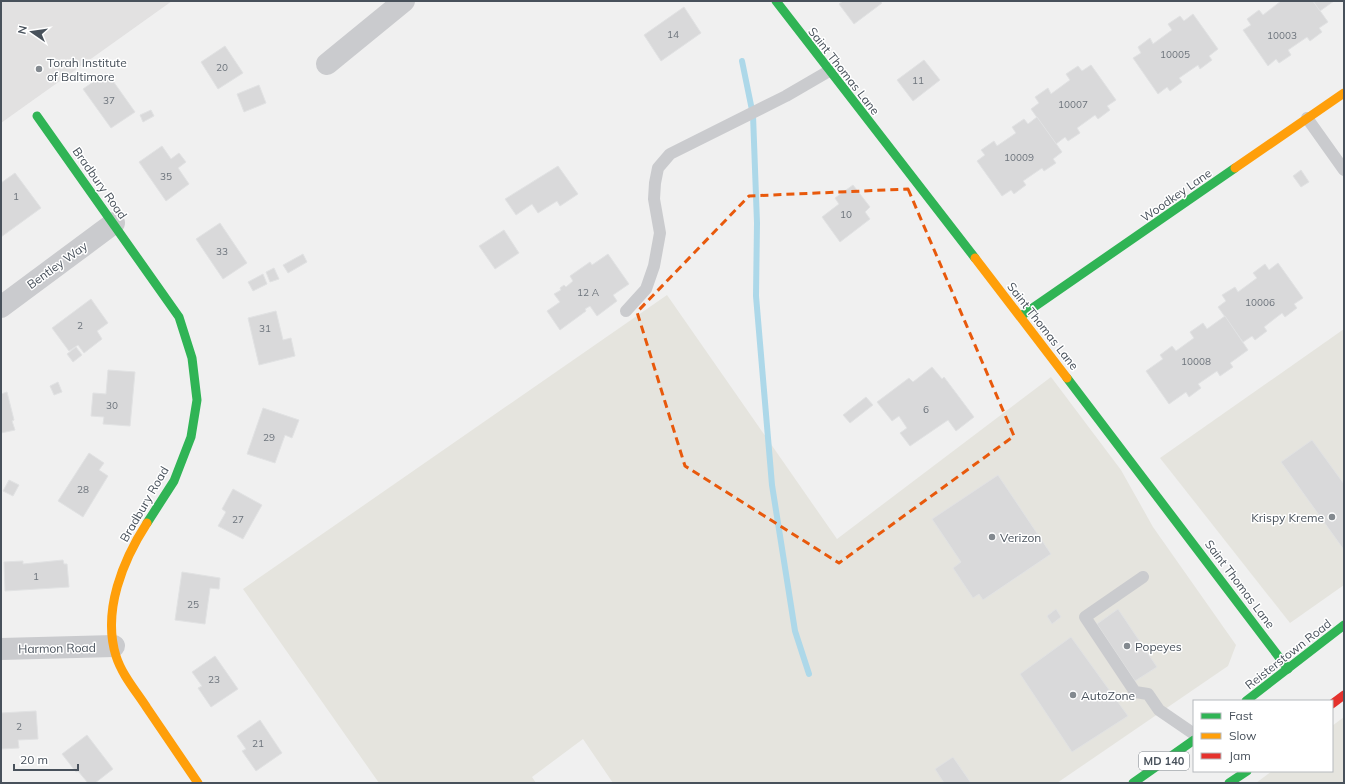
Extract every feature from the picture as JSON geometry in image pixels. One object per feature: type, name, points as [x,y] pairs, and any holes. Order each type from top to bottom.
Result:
[{"type":"street","points":[[327,64],[404,1]]},
{"type":"street","name":"Saint Thomas Lane","points":[[776,1],[1021,316],[1195,544],[1288,669]]},
{"type":"street","name":"Woodkey Lane","points":[[1021,316],[1344,93]]},
{"type":"street","name":"Bradbury Road","points":[[38,116],[179,317],[197,372],[197,399],[193,428],[184,458],[171,487],[130,552],[120,576],[112,625],[114,646],[119,663],[128,680],[198,783]]},
{"type":"street","name":"Bentley Way","points":[[1,306],[114,223]]},
{"type":"street","name":"Reisterstown Road","points":[[1247,700],[1344,625]]},
{"type":"street","name":"Harmon Road","points":[[1,649],[114,646]]},
{"type":"street","points":[[1333,703],[1344,695]]},
{"type":"street","name":"MD 140","points":[[1133,783],[1193,741]]},
{"type":"street","points":[[1229,783],[1246,772]]},
{"type":"lane","points":[[626,311],[646,289],[654,266],[660,233],[654,199],[658,168],[670,154],[760,109],[829,71]]},
{"type":"lane","points":[[1307,118],[1344,170]]},
{"type":"lane","points":[[1143,577],[1085,617],[1135,692],[1148,694],[1159,710],[1193,733]]},
{"type":"highlighted area","points":[[908,189],[1014,436],[839,563],[685,466],[637,312],[749,196]]},
{"type":"shaded area","name":"Torah Institute of Baltimore","points":[[1,1],[172,1],[1,123]]},
{"type":"shaded area","points":[[667,295],[837,539],[1051,377],[1121,470],[1153,527],[1236,645],[1228,666],[1057,783],[613,783],[583,739],[532,777],[536,783],[379,783],[243,589]]},
{"type":"shaded area","points":[[1344,329],[1344,585],[1290,623],[1160,458]]},
{"type":"shaded area","points":[[1344,717],[1344,783],[1256,783],[1271,772],[1333,772],[1333,725]]},
{"type":"building","points":[[843,1],[880,1],[882,3],[854,24],[839,4]]},
{"type":"building","points":[[1281,1],[1313,1],[1328,22],[1319,28],[1322,32],[1310,41],[1307,37],[1288,50],[1291,55],[1279,63],[1276,59],[1268,66],[1243,30],[1251,25],[1247,19],[1259,10],[1263,15]]},
{"type":"building","points":[[1313,1],[1334,1],[1320,11]]},
{"type":"building","points":[[684,7],[701,33],[661,61],[644,35]]},
{"type":"building","points":[[1193,14],[1218,49],[1209,56],[1212,60],[1200,69],[1198,65],[1179,78],[1182,82],[1170,91],[1167,87],[1158,94],[1133,58],[1141,53],[1138,47],[1150,38],[1153,44],[1172,30],[1168,24],[1180,16],[1184,21]]},
{"type":"building","points":[[225,46],[243,73],[218,89],[201,62]]},
{"type":"building","points":[[924,60],[940,80],[913,101],[897,80]]},
{"type":"building","points":[[1091,65],[1116,100],[1107,106],[1110,110],[1098,119],[1095,115],[1077,128],[1080,133],[1068,141],[1065,137],[1056,144],[1031,109],[1039,103],[1035,97],[1048,88],[1051,94],[1070,80],[1066,74],[1078,66],[1082,71]]},
{"type":"building","points":[[106,73],[108,75],[111,73],[115,80],[113,81],[135,112],[111,128],[83,89]]},
{"type":"building","points":[[259,85],[266,103],[244,112],[237,94]]},
{"type":"building","points":[[151,110],[154,116],[143,122],[140,115]]},
{"type":"building","points":[[1037,117],[1062,152],[1053,159],[1056,163],[1044,171],[1042,168],[1023,181],[1026,185],[1014,194],[1011,190],[1002,196],[977,161],[985,155],[981,150],[994,141],[997,146],[1016,133],[1012,127],[1024,119],[1028,124]]},
{"type":"building","points":[[162,146],[171,159],[179,153],[186,162],[178,168],[189,184],[166,201],[139,162]]},
{"type":"building","points":[[558,166],[578,194],[560,206],[557,201],[538,213],[532,204],[516,215],[505,199]]},
{"type":"building","points":[[1301,170],[1309,182],[1301,187],[1293,176]]},
{"type":"building","points":[[15,173],[41,208],[1,237],[1,183]]},
{"type":"building","points":[[853,185],[870,207],[865,212],[870,219],[840,242],[822,217],[839,204],[835,198]]},
{"type":"building","points":[[220,223],[247,263],[223,279],[196,239]]},
{"type":"building","points":[[504,230],[519,253],[495,269],[479,246]]},
{"type":"building","points":[[303,254],[307,262],[288,273],[283,265]]},
{"type":"building","points":[[608,254],[629,284],[613,295],[617,301],[597,316],[590,306],[585,309],[586,311],[560,330],[547,311],[560,302],[554,294],[561,290],[560,288],[564,285],[566,287],[573,281],[570,276],[590,262],[592,265]]},
{"type":"building","points":[[1278,263],[1303,298],[1294,304],[1297,308],[1285,317],[1282,313],[1264,327],[1267,331],[1255,340],[1252,336],[1243,342],[1218,307],[1226,301],[1222,295],[1235,287],[1238,292],[1257,278],[1253,273],[1265,264],[1269,270]]},
{"type":"building","points":[[274,268],[279,279],[270,282],[266,272]]},
{"type":"building","points":[[263,274],[267,284],[253,291],[248,282]]},
{"type":"building","points":[[91,299],[108,323],[97,331],[102,339],[84,353],[78,345],[69,351],[52,328]]},
{"type":"building","points":[[276,311],[283,340],[291,338],[295,356],[259,365],[248,318]]},
{"type":"building","points":[[1225,316],[1248,350],[1230,363],[1233,367],[1220,376],[1217,371],[1198,384],[1201,388],[1189,397],[1186,392],[1169,404],[1146,371],[1163,359],[1160,355],[1172,346],[1176,351],[1194,338],[1190,332],[1203,323],[1207,329]]},
{"type":"building","points":[[76,347],[82,355],[73,362],[67,354]]},
{"type":"building","points":[[932,367],[942,379],[944,377],[974,417],[956,431],[948,420],[910,446],[900,433],[907,428],[899,416],[892,421],[877,402],[909,378],[913,382]]},
{"type":"building","points":[[108,370],[135,372],[130,426],[103,424],[104,417],[91,416],[93,393],[106,394]]},
{"type":"building","points":[[58,382],[62,392],[54,395],[50,386]]},
{"type":"building","points":[[7,392],[15,430],[1,433],[1,394]]},
{"type":"building","points":[[866,397],[873,405],[850,423],[843,415]]},
{"type":"building","points":[[263,408],[299,420],[292,438],[285,435],[275,463],[247,454]]},
{"type":"building","name":"Krispy Kreme","points":[[1312,440],[1344,484],[1344,550],[1281,462]]},
{"type":"building","points":[[89,453],[104,463],[99,470],[108,476],[83,517],[58,501]]},
{"type":"building","name":"Verizon","points":[[998,475],[1051,554],[983,600],[979,594],[973,598],[953,568],[961,562],[932,519]]},
{"type":"building","points":[[9,480],[19,485],[13,496],[3,491]]},
{"type":"building","points":[[233,489],[262,505],[243,539],[218,526],[226,512],[222,509]]},
{"type":"building","points":[[63,560],[64,564],[67,564],[69,587],[5,591],[4,562],[23,561],[23,564]]},
{"type":"building","points":[[182,572],[220,578],[219,589],[210,588],[205,624],[175,620]]},
{"type":"building","points":[[1056,609],[1061,617],[1052,624],[1047,616]]},
{"type":"building","name":"Popeyes","points":[[1118,609],[1157,667],[1135,681],[1097,624]]},
{"type":"building","name":"AutoZone","points":[[1071,637],[1128,716],[1072,752],[1020,674]]},
{"type":"building","points":[[215,656],[238,689],[211,707],[198,688],[202,686],[192,672]]},
{"type":"building","points":[[36,711],[38,739],[18,740],[19,748],[1,749],[1,713]]},
{"type":"building","points":[[260,720],[282,753],[256,771],[242,751],[246,749],[237,736]]},
{"type":"building","points":[[87,735],[113,769],[95,783],[88,783],[78,771],[76,772],[62,754]]},
{"type":"building","points":[[953,757],[971,783],[944,783],[935,769]]},
{"type":"waterway","points":[[742,61],[753,115],[757,223],[756,296],[772,485],[795,631],[809,674]]},
{"type":"traffic: fast","points":[[776,1],[975,258]]},
{"type":"traffic: fast","points":[[37,116],[179,317],[192,358],[197,400],[191,437],[174,481],[147,523]]},
{"type":"traffic: fast","points":[[1021,316],[1235,168]]},
{"type":"traffic: fast","points":[[1067,378],[1288,669]]},
{"type":"traffic: fast","points":[[1247,700],[1344,625]]},
{"type":"traffic: fast","points":[[1133,783],[1193,741]]},
{"type":"traffic: fast","points":[[1229,783],[1246,772]]},
{"type":"traffic: slow","points":[[1235,168],[1344,93]]},
{"type":"traffic: slow","points":[[975,258],[1067,378]]},
{"type":"traffic: slow","points":[[147,523],[130,553],[117,586],[113,604],[112,639],[116,656],[126,676],[198,783]]},
{"type":"traffic: jam","points":[[1333,703],[1344,695]]},
{"type":"place","name":"Torah Institute of Baltimore","points":[[39,69]]},
{"type":"place","name":"Krispy Kreme","points":[[1332,517]]},
{"type":"place","name":"Verizon","points":[[992,537]]},
{"type":"place","name":"Popeyes","points":[[1127,646]]},
{"type":"place","name":"AutoZone","points":[[1073,695]]}]
